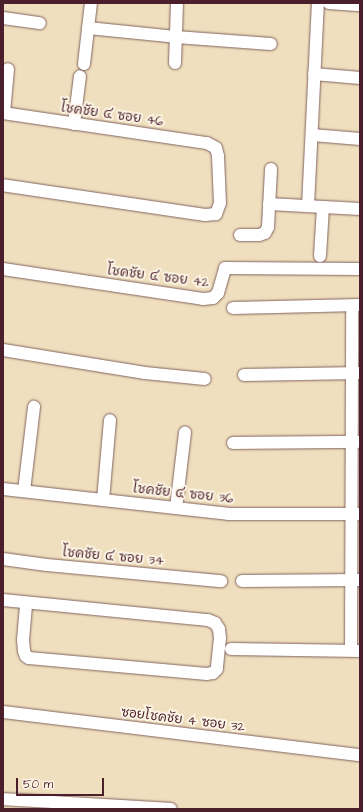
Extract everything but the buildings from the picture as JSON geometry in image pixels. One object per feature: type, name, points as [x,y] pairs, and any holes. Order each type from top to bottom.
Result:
[{"type":"street","points":[[84,64],[91,3]]},
{"type":"street","points":[[174,63],[177,3]]},
{"type":"street","points":[[308,206],[318,3]]},
{"type":"street","points":[[329,3],[360,5]]},
{"type":"street","points":[[3,18],[40,23]]},
{"type":"street","points":[[88,28],[176,37],[271,44]]},
{"type":"street","points":[[3,113],[8,69]]},
{"type":"street","points":[[314,74],[360,78]]},
{"type":"street","points":[[74,124],[80,76]]},
{"type":"street","name":"โชคชัย ๔ ซอย 46","points":[[3,113],[207,143],[216,148],[218,156],[220,203],[216,214],[204,215],[3,185]]},
{"type":"street","points":[[312,135],[360,140]]},
{"type":"street","points":[[240,234],[259,235],[265,233],[268,227],[271,169]]},
{"type":"street","points":[[269,204],[360,209]]},
{"type":"street","points":[[320,256],[323,207]]},
{"type":"street","name":"โชคชัย ๔ ซอย 42","points":[[3,269],[203,299],[213,298],[218,293],[225,268],[360,269]]},
{"type":"street","points":[[231,649],[356,650],[356,306],[233,308]]},
{"type":"street","points":[[3,350],[138,372],[205,379]]},
{"type":"street","points":[[244,376],[356,373]]},
{"type":"street","points":[[24,492],[34,407]]},
{"type":"street","points":[[103,500],[110,420]]},
{"type":"street","points":[[176,508],[185,433]]},
{"type":"street","points":[[233,443],[356,442]]},
{"type":"street","name":"โชคชัย ๔ ซอย 36","points":[[3,489],[228,514],[355,514]]},
{"type":"street","name":"โชคชัย ๔ ซอย 34","points":[[3,559],[55,566],[221,581]]},
{"type":"street","points":[[242,581],[356,580]]},
{"type":"street","points":[[3,600],[208,620],[215,624],[219,629],[220,638],[217,669],[213,673],[207,674],[29,658],[26,656],[24,651],[23,640],[26,603]]},
{"type":"street","name":"ซอยโชคชัย 4 ซอย 32","points":[[3,712],[360,755]]},
{"type":"street","points":[[3,799],[171,809]]}]
